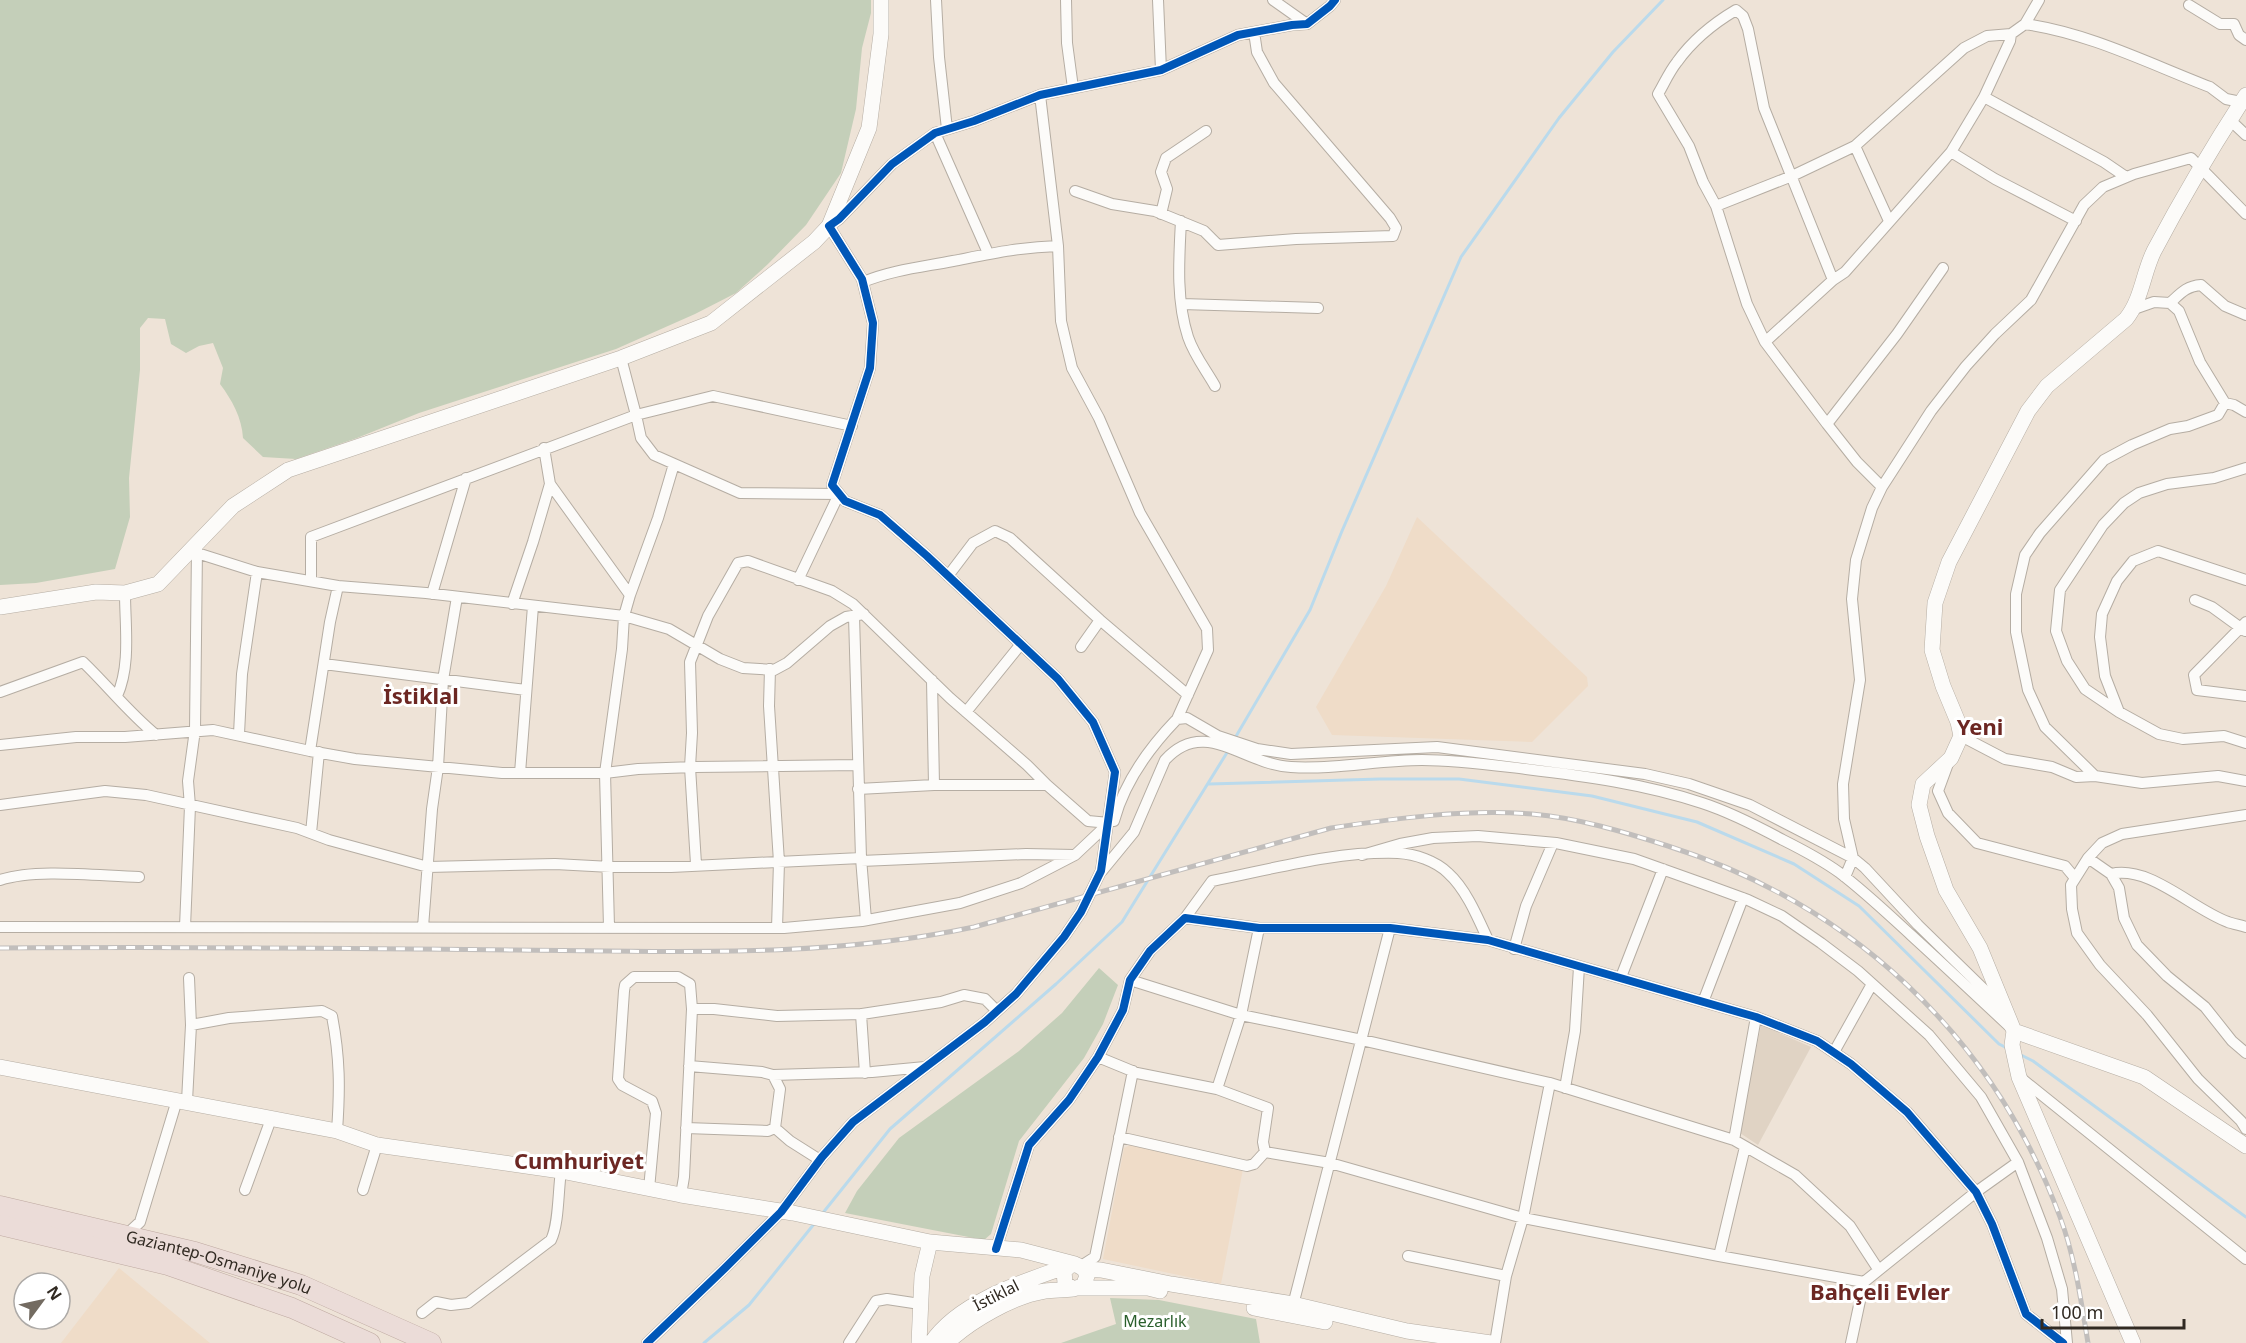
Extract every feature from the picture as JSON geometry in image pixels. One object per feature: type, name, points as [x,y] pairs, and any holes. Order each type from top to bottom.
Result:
[{"type":"highway","name":"Gaziantep-Osmaniye yolu","points":[[0,1206],[195,1252],[301,1285],[431,1343]]},
{"type":"highway","name":"Gaziantep-Osmaniye yolu","points":[[0,1225],[168,1265],[292,1308],[370,1343]]},
{"type":"street","points":[[829,226],[869,128],[881,34],[881,0]]},
{"type":"street","points":[[936,0],[939,57],[947,129]]},
{"type":"street","points":[[1066,0],[1067,43],[1073,88]]},
{"type":"street","points":[[1158,0],[1161,70]]},
{"type":"street","points":[[1273,0],[1307,24]]},
{"type":"street","points":[[0,608],[96,592],[125,593],[158,584],[197,548],[233,506],[288,470],[621,358],[711,323],[805,250],[839,219],[892,164],[935,133],[974,122],[1040,95],[1161,70],[1238,35],[1307,24],[1335,0]]},
{"type":"street","points":[[1716,206],[1792,176],[1855,146],[1964,48],[1987,36],[2011,34],[2025,24],[2039,0]]},
{"type":"street","points":[[2189,5],[2220,24],[2234,24],[2239,35],[2246,40]]},
{"type":"street","points":[[1833,280],[1764,108],[1748,29],[1743,16],[1736,10],[1694,42],[1677,62],[1658,94],[1689,146],[1703,182],[1716,206],[1747,304],[1765,342],[1857,462],[1882,487]]},
{"type":"street","points":[[2025,24],[2048,27],[2096,43],[2210,87],[2226,99],[2244,99]]},
{"type":"street","points":[[1075,191],[1112,204],[1155,210],[1204,231],[1218,245],[1296,239],[1393,236],[1396,228],[1390,218],[1274,83],[1257,52],[1254,32]]},
{"type":"street","points":[[1765,342],[1833,280],[1845,272],[1951,152],[1984,97],[2010,41],[2011,34]]},
{"type":"street","points":[[647,1343],[725,1268],[787,1213],[820,1160],[853,1122],[997,1011],[1016,994],[1064,937],[1081,912],[1101,871],[1118,807],[1146,756],[1177,719],[1208,650],[1207,629],[1140,513],[1099,418],[1072,368],[1061,321],[1058,246],[1040,95]]},
{"type":"street","points":[[1984,97],[2104,162],[2126,177]]},
{"type":"street","points":[[2075,878],[2065,866],[1977,843],[1948,813],[1938,791],[1961,736],[1932,650],[1935,603],[1949,562],[2028,411],[2047,386],[2126,319],[2134,309],[2152,255],[2201,166],[2244,99]]},
{"type":"street","points":[[2230,120],[2246,135]]},
{"type":"street","points":[[1161,214],[1167,189],[1161,172],[1166,158],[1206,131]]},
{"type":"street","points":[[935,133],[988,252]]},
{"type":"street","points":[[1855,146],[1889,221]]},
{"type":"street","points":[[1951,152],[1995,179],[2076,220]]},
{"type":"street","points":[[1845,877],[1853,858],[1844,819],[1844,784],[1860,680],[1852,598],[1856,560],[1872,508],[1897,460],[1966,366],[2031,300],[2084,205],[2103,187],[2126,177],[2191,158],[2246,214]]},
{"type":"street","points":[[1181,221],[1179,265],[1182,304],[1188,336],[1195,354],[1215,387]]},
{"type":"street","points":[[829,226],[863,282],[873,323],[870,368],[832,485],[845,501],[880,515],[948,576],[1058,679],[1093,722],[1115,772],[1101,871]]},
{"type":"street","points":[[863,282],[887,272],[954,261],[988,252],[1058,246]]},
{"type":"street","points":[[1827,424],[1897,334],[1943,268]]},
{"type":"street","points":[[2170,303],[2184,290],[2201,285],[2225,306],[2246,315]]},
{"type":"street","points":[[2134,309],[2154,302],[2170,303],[2183,317],[2189,338],[2200,362],[2225,403],[2246,412]]},
{"type":"street","points":[[1182,304],[1318,308]]},
{"type":"street","points":[[621,358],[640,438],[654,455],[740,493],[839,494]]},
{"type":"street","points":[[311,580],[311,537],[636,415],[713,396],[852,426]]},
{"type":"street","points":[[2095,776],[2045,727],[2028,690],[2016,632],[2016,594],[2025,555],[2040,533],[2104,460],[2169,429],[2188,426],[2218,415],[2225,403]]},
{"type":"street","points":[[544,448],[550,484],[630,595]]},
{"type":"street","points":[[609,927],[605,773],[622,649],[624,616],[674,464]]},
{"type":"street","points":[[2246,468],[2214,478],[2167,484],[2139,493],[2124,502],[2103,525],[2060,590],[2056,631],[2067,661],[2085,689],[2119,712],[2159,734],[2183,739],[2223,736],[2246,743]]},
{"type":"street","points":[[432,594],[466,478]]},
{"type":"street","points":[[512,604],[550,484]]},
{"type":"street","points":[[798,580],[839,494]]},
{"type":"street","points":[[948,576],[973,543],[995,531],[1010,538],[1100,620],[1188,695]]},
{"type":"street","points":[[197,548],[257,572],[338,586],[432,594],[624,616],[669,629],[720,659],[743,668],[770,669],[787,663],[830,626],[859,615]]},
{"type":"street","points":[[185,927],[190,806],[188,781],[195,730],[197,548]]},
{"type":"street","points":[[2119,712],[2105,676],[2100,637],[2102,614],[2117,581],[2133,561],[2158,551],[2246,580]]},
{"type":"street","points":[[696,864],[690,767],[692,733],[690,662],[708,616],[738,563],[748,561],[832,591],[853,604],[859,615],[1088,821],[1108,823]]},
{"type":"street","points":[[239,734],[242,674],[257,572]]},
{"type":"street","points":[[311,833],[314,752],[330,622],[338,586]]},
{"type":"street","points":[[117,696],[123,682],[126,652],[125,593]]},
{"type":"street","points":[[423,927],[438,767],[443,680],[457,597]]},
{"type":"street","points":[[2195,600],[2212,607],[2244,627],[2194,675],[2197,690],[2246,696]]},
{"type":"street","points":[[520,773],[533,606]]},
{"type":"street","points":[[859,615],[858,789],[866,920]]},
{"type":"street","points":[[1081,648],[1100,620]]},
{"type":"street","points":[[966,712],[1020,644]]},
{"type":"street","points":[[0,692],[83,662],[134,716],[156,735]]},
{"type":"street","points":[[324,664],[526,690]]},
{"type":"street","points":[[770,669],[769,706],[779,862],[777,928]]},
{"type":"street","points":[[932,680],[934,785]]},
{"type":"street","points":[[1177,719],[1186,718],[1218,740],[1253,753],[1291,754],[1437,747],[1645,774],[1689,784],[1750,805],[1853,858],[1996,1001],[2013,1038]]},
{"type":"street","points":[[0,745],[76,737],[156,735],[213,729],[355,759],[520,773],[605,773],[638,769],[773,765],[858,765]]},
{"type":"street","points":[[1961,736],[2005,759],[2052,767],[2076,777],[2095,776],[2142,783],[2217,776],[2246,781]]},
{"type":"street","points":[[1101,871],[1134,832],[1165,760],[1173,750],[1200,741],[1218,740]]},
{"type":"street","points":[[1253,753],[1259,760],[1289,767],[1422,760],[1471,763],[1579,776],[1636,786],[1703,803],[1759,827],[1810,853],[1845,877],[1870,897],[2013,1038],[2144,1077],[2246,1146]]},
{"type":"street","points":[[1951,758],[1923,784],[1919,805],[1927,836],[1946,890],[1980,948],[2013,1038],[2018,1073],[2133,1343]]},
{"type":"street","points":[[858,789],[934,785],[1047,785]]},
{"type":"street","points":[[0,805],[105,791],[146,795],[297,828],[428,867],[555,864],[671,867],[696,864],[1026,854],[1075,855]]},
{"type":"street","points":[[2246,815],[2122,834],[2102,843],[2088,858],[2071,885],[2072,909],[2078,933],[2100,965],[2160,1031],[2198,1079],[2241,1121],[2246,1129]]},
{"type":"street","points":[[0,927],[777,928],[866,920],[960,903],[1022,883],[1075,855],[1108,823]]},
{"type":"street","points":[[1362,855],[1400,844],[1433,838],[1478,836],[1553,843],[1634,859],[1743,898],[1782,916],[1821,943],[1872,984],[1929,1035],[1982,1097],[2018,1162],[2047,1238],[2062,1289],[2065,1343]]},
{"type":"street","points":[[1514,949],[1526,906],[1553,843]]},
{"type":"street","points":[[996,1249],[1029,1145],[1069,1100],[1098,1058],[1123,1010],[1130,980],[1150,951],[1185,918],[1212,881],[1335,857],[1399,853],[1424,858],[1449,873],[1470,903],[1488,940]]},
{"type":"street","points":[[2088,858],[2111,874],[2119,888],[2124,918],[2137,945],[2167,976],[2205,1007],[2232,1041],[2246,1053]]},
{"type":"street","points":[[1621,977],[1663,869]]},
{"type":"street","points":[[2111,874],[2123,872],[2153,881],[2227,922],[2246,927]]},
{"type":"street","points":[[0,880],[9,877],[65,874],[139,877]]},
{"type":"street","points":[[1703,1002],[1743,898]]},
{"type":"street","points":[[1185,918],[1259,928],[1390,928],[1488,940],[1756,1017],[1817,1041],[1834,1052],[1907,1112],[1976,1192],[1992,1224],[2026,1314],[2065,1343]]},
{"type":"street","points":[[1217,1089],[1241,1015],[1259,928]]},
{"type":"street","points":[[1292,1310],[1390,928]]},
{"type":"street","points":[[1565,1088],[1575,1031],[1579,968]]},
{"type":"street","points":[[649,1189],[656,1113],[652,1101],[622,1085],[618,1079],[625,985],[634,977],[643,975],[684,979],[692,989],[684,1177],[681,1195]]},
{"type":"street","points":[[112,1251],[140,1222],[182,1100],[191,1025],[189,978]]},
{"type":"street","points":[[1130,980],[1241,1015],[1551,1083],[1734,1140],[1795,1175],[1803,1182],[1850,1226],[1878,1269]]},
{"type":"street","points":[[1834,1052],[1872,984]]},
{"type":"street","points":[[692,1009],[714,1009],[777,1016],[861,1014],[931,1004],[964,995],[985,999],[997,1011]]},
{"type":"street","points":[[191,1025],[229,1018],[322,1011],[332,1016],[338,1047],[340,1082],[337,1131]]},
{"type":"street","points":[[861,1014],[865,1072]]},
{"type":"street","points":[[1734,1140],[1756,1017]]},
{"type":"street","points":[[1098,1058],[1133,1071],[1217,1089],[1268,1108],[1263,1142],[1265,1152]]},
{"type":"street","points":[[689,1066],[772,1074],[865,1072],[926,1067]]},
{"type":"street","points":[[0,1067],[337,1131],[377,1144],[561,1171],[930,1242],[1021,1250],[1078,1266],[1292,1310],[1433,1343]]},
{"type":"street","points":[[1072,1287],[1063,1274],[1067,1267],[1078,1266],[1095,1257],[1133,1071]]},
{"type":"street","points":[[2018,1073],[2246,1259]]},
{"type":"street","points":[[772,1074],[780,1089],[776,1128]]},
{"type":"street","points":[[947,1343],[962,1329],[1010,1303],[1043,1292],[1072,1287],[1148,1288],[1493,1343],[1506,1276],[1523,1218],[1551,1083]]},
{"type":"street","points":[[245,1190],[271,1119]]},
{"type":"street","points":[[686,1128],[768,1131],[776,1128]]},
{"type":"street","points":[[776,1128],[790,1141],[820,1160]]},
{"type":"street","points":[[1119,1137],[1247,1166],[1254,1164],[1265,1152]]},
{"type":"street","points":[[363,1190],[377,1144]]},
{"type":"street","points":[[1719,1256],[1744,1147]]},
{"type":"street","points":[[1265,1152],[1330,1163],[1523,1218],[1864,1282]]},
{"type":"street","points":[[1851,1343],[1864,1282],[1976,1192],[2018,1162]]},
{"type":"street","points":[[422,1313],[436,1302],[451,1305],[468,1303],[551,1240],[556,1229],[556,1203],[561,1171]]},
{"type":"street","points":[[919,1343],[922,1276],[930,1242]]},
{"type":"street","points":[[996,1249],[1031,1263],[1072,1287]]},
{"type":"street","points":[[1408,1256],[1506,1276]]},
{"type":"street","points":[[1072,1287],[1086,1280],[1078,1266]]},
{"type":"street","name":"İstiklal","points":[[931,1343],[936,1335],[972,1306],[1019,1283],[1049,1272],[1078,1266]]},
{"type":"street","points":[[849,1343],[876,1300],[887,1299],[920,1304]]},
{"type":"shaded area","points":[[1417,517],[1587,677],[1588,686],[1532,742],[1332,735],[1316,707],[1386,586]]},
{"type":"shaded area","points":[[1761,1025],[1811,1047],[1758,1145],[1740,1133]]},
{"type":"shaded area","points":[[1132,1144],[1243,1169],[1221,1284],[1103,1259],[1124,1148]]},
{"type":"shaded area","points":[[119,1268],[210,1343],[61,1343]]},
{"type":"green space","points":[[0,0],[871,0],[871,13],[862,48],[856,109],[841,173],[806,225],[736,293],[616,349],[419,413],[296,459],[263,457],[243,438],[236,410],[220,384],[223,368],[213,343],[199,346],[186,353],[171,344],[165,319],[148,318],[140,328],[140,370],[129,478],[130,517],[115,569],[36,583],[0,585]]},
{"type":"green space","points":[[1099,968],[1118,985],[1103,1024],[1084,1058],[1019,1141],[991,1234],[984,1240],[845,1213],[857,1191],[899,1138],[1019,1051],[1062,1013]]},
{"type":"green space","name":"Mezarlık","points":[[1110,1298],[1159,1300],[1256,1319],[1260,1343],[1061,1343],[1116,1324]]},
{"type":"waterway","points":[[1235,738],[1310,610],[1461,257],[1559,118],[1613,52],[1663,0]]},
{"type":"waterway","points":[[822,1214],[890,1129],[1056,984],[1122,922],[1228,751]]},
{"type":"waterway","points":[[1209,784],[1459,779],[1592,796],[1697,822],[1794,864],[1859,906],[1999,1044],[2007,1048]]},
{"type":"waterway","points":[[2021,1055],[2033,1061],[2246,1217]]},
{"type":"waterway","points":[[704,1343],[749,1305],[814,1224]]},
{"type":"railway","points":[[0,948],[688,952],[803,949],[917,937],[974,927],[1331,828],[1406,818],[1482,813],[1532,814],[1567,819],[1601,826],[1668,846],[1735,871],[1797,903],[1855,941],[1908,985],[1955,1035],[1996,1091],[2031,1151],[2060,1217],[2070,1248],[2088,1343]]},
{"type":"cycle path","points":[[647,1343],[781,1212],[822,1157],[853,1122],[985,1022],[1016,994],[1064,937],[1081,912],[1101,871],[1115,772],[1093,722],[1058,679],[927,556],[880,515],[845,501],[832,485],[870,368],[873,323],[862,279],[829,226],[839,219],[892,164],[935,133],[974,121],[1040,95],[1161,70],[1238,35],[1307,24],[1335,0]]},
{"type":"cycle path","points":[[996,1249],[1029,1145],[1069,1100],[1098,1057],[1123,1010],[1130,980],[1150,951],[1185,918],[1259,928],[1390,928],[1488,940],[1756,1017],[1817,1041],[1851,1064],[1907,1112],[1976,1192],[1992,1224],[2026,1314],[2063,1343]]},
{"type":"district","name":"İstiklal","points":[[421,696]]},
{"type":"district","name":"Yeni","points":[[1980,727]]},
{"type":"district","name":"Cumhuriyet","points":[[579,1161]]},
{"type":"district","name":"Bahçeli Evler","points":[[1880,1292]]}]
